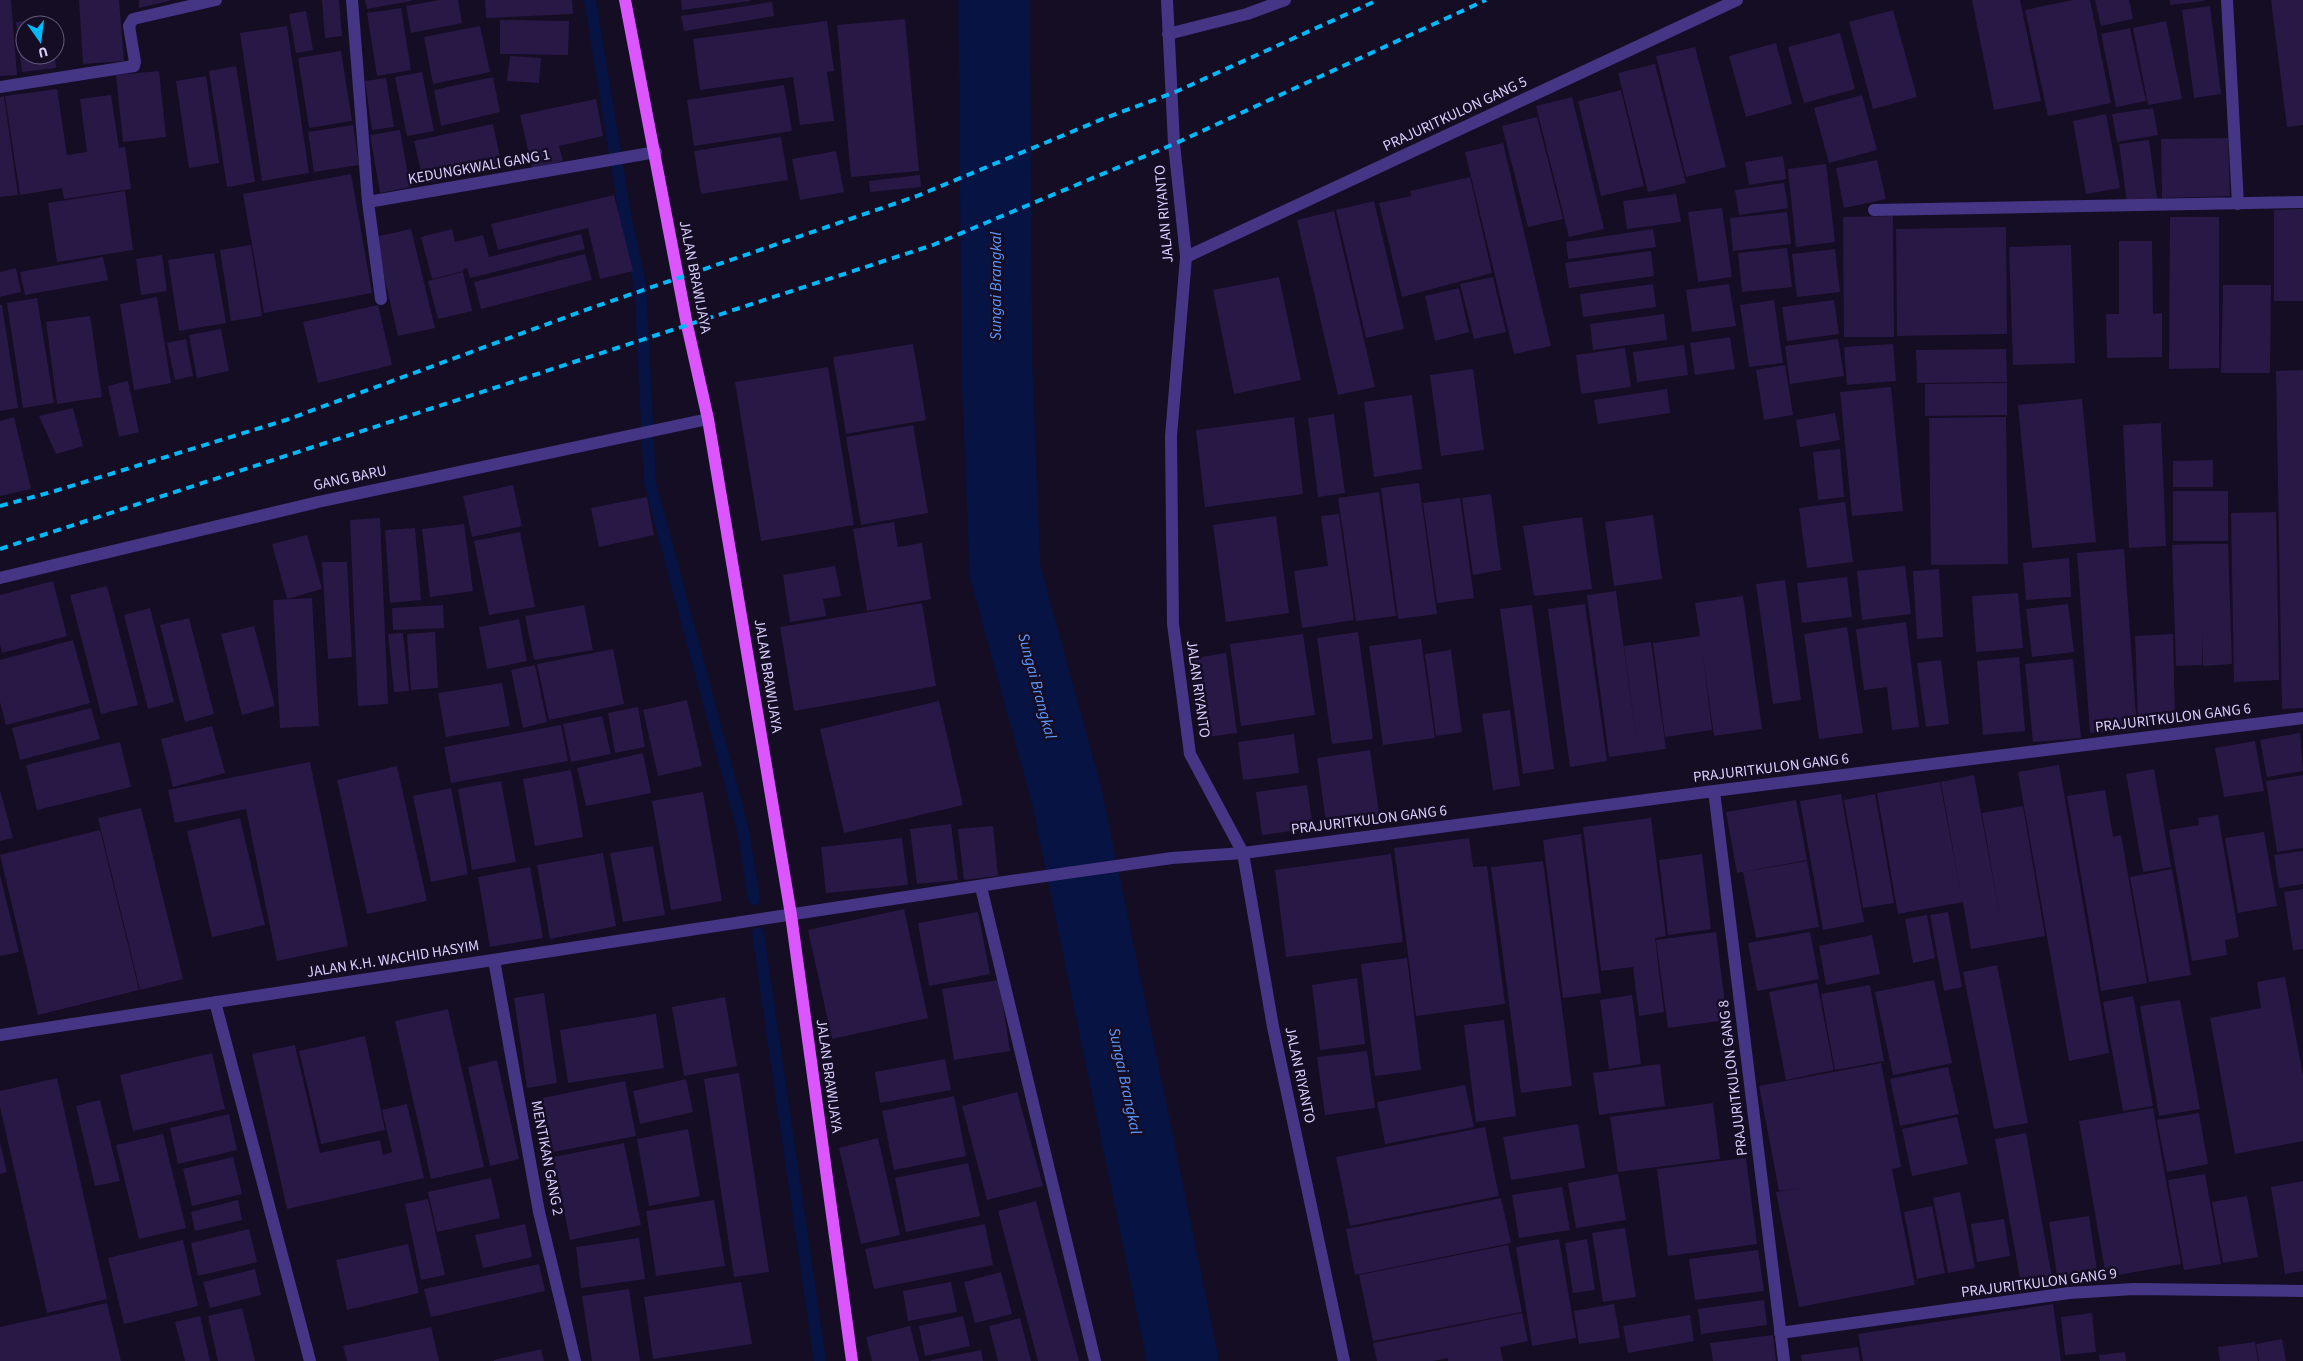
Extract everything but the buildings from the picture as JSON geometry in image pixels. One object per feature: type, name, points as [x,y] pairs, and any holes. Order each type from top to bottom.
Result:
[{"type":"main road","name":"JALAN BRAWIJAYA","points":[[625,0],[656,152],[687,325],[708,419],[791,914],[852,1361]]},
{"type":"street","points":[[0,87],[134,66],[129,26],[133,19],[216,0]]},
{"type":"street","points":[[352,0],[368,202],[382,299]]},
{"type":"street","name":"JALAN RIYANTO","points":[[1167,0],[1174,144],[1186,257],[1171,436],[1173,624],[1190,754],[1244,853],[1273,1027],[1344,1361]]},
{"type":"street","points":[[1168,34],[1247,14],[1285,0]]},
{"type":"street","name":"PRAJURITKULON GANG 5","points":[[1186,257],[1737,0]]},
{"type":"street","points":[[2227,0],[2238,204]]},
{"type":"street","name":"KEDUNGKWALI GANG 1","points":[[368,202],[656,152]]},
{"type":"street","points":[[1874,210],[2303,202]]},
{"type":"street","name":"GANG BARU","points":[[0,578],[318,502],[708,419]]},
{"type":"street","name":"PRAJURITKULON GANG 6","points":[[1011,881],[1172,858],[1244,853],[2303,718]]},
{"type":"street","name":"PRAJURITKULON GANG 8","points":[[1714,792],[1784,1361]]},
{"type":"street","name":"JALAN K.H. WACHID HASYIM","points":[[0,1035],[1011,881]]},
{"type":"street","points":[[981,887],[1094,1361]]},
{"type":"street","name":"MENTIKAN GANG 2","points":[[494,960],[539,1212],[575,1361]]},
{"type":"street","points":[[215,1002],[310,1361]]},
{"type":"street","name":"PRAJURITKULON GANG 9","points":[[1780,1333],[2069,1293],[2134,1289],[2303,1291]]},
{"type":"waterway","points":[[590,0],[625,214],[640,284],[650,483],[743,830],[754,899]]},
{"type":"waterway","name":"Sungai Brangkal","points":[[994,0],[997,371],[1005,571],[1067,797],[1183,1361]]},
{"type":"waterway","points":[[758,933],[820,1361]]},
{"type":"railway","points":[[0,506],[286,420],[591,308],[917,196],[1105,118],[1173,93],[1378,0]]},
{"type":"railway","points":[[0,549],[933,245],[1174,144],[1486,0]]}]
